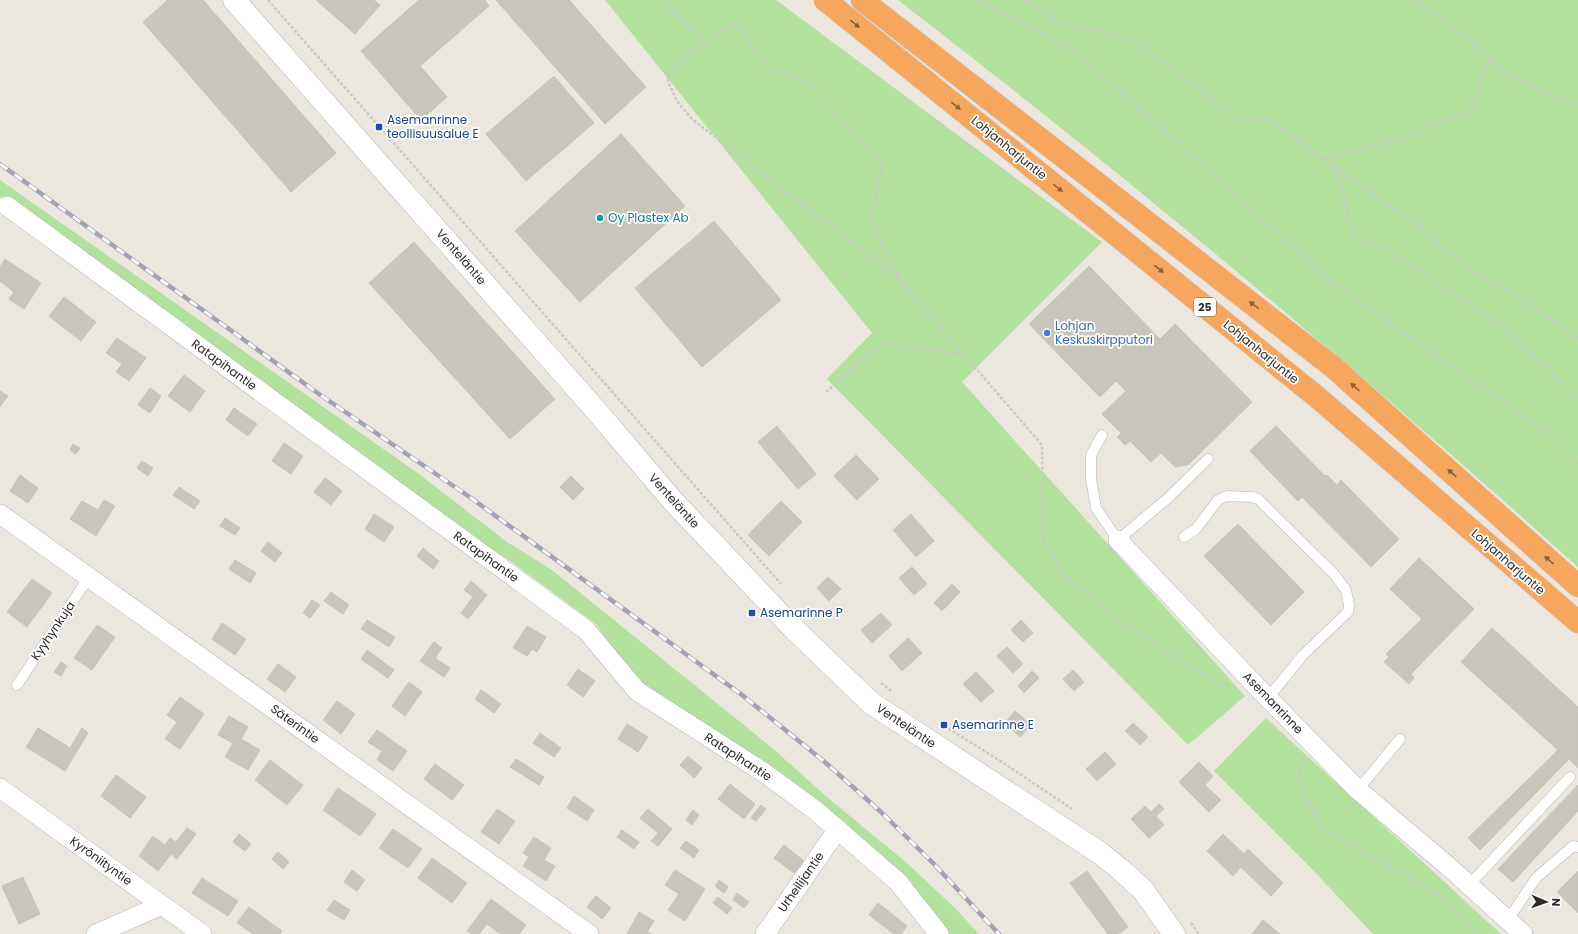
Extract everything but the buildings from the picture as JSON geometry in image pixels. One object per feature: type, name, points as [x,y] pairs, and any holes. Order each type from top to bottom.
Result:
[{"type":"highway","name":"Lohjanharjuntie","points":[[825,0],[1317,397],[1578,622]]},
{"type":"highway","name":"25","points":[[862,0],[1333,368],[1578,586]]},
{"type":"street","name":"Venteläntie","points":[[234,0],[590,403],[672,500],[792,628],[871,703],[1100,854],[1122,870],[1182,928]]},
{"type":"street","name":"Ratapihantie","points":[[7,206],[586,630],[636,691],[763,772],[815,810],[838,829],[898,882],[939,934]]},
{"type":"street","name":"Säterintie","points":[[0,514],[589,934]]},
{"type":"street","name":"Asemanrinne","points":[[1118,540],[1263,693],[1358,790],[1469,885],[1523,934]]},
{"type":"street","name":"Kyröniityntie","points":[[0,788],[202,934]]},
{"type":"street","name":"Urheilijantie","points":[[765,934],[838,829]]},
{"type":"street","points":[[96,934],[162,905]]},
{"type":"lane","name":"Asemanrinne","points":[[1102,435],[1091,456],[1091,479],[1096,508],[1118,540]]},
{"type":"lane","points":[[1118,540],[1168,498],[1208,459]]},
{"type":"lane","points":[[1184,537],[1196,529],[1218,500],[1227,496],[1253,497],[1258,499],[1334,574],[1346,590],[1349,605],[1348,612],[1263,693]]},
{"type":"lane","name":"Kyyhynkuja","points":[[17,686],[89,578]]},
{"type":"lane","points":[[1358,790],[1400,739]]},
{"type":"lane","points":[[1469,885],[1570,777]]},
{"type":"lane","points":[[1508,920],[1536,878],[1573,846],[1578,847]]},
{"type":"path","points":[[268,0],[785,589]]},
{"type":"path","points":[[662,0],[703,43]]},
{"type":"path","points":[[978,0],[1079,54],[1330,281],[1554,437],[1578,464]]},
{"type":"path","points":[[1024,0],[1065,26],[1100,31],[1144,47],[1240,121],[1270,119],[1335,168],[1420,227],[1469,270],[1522,299],[1578,339]]},
{"type":"path","points":[[1416,0],[1466,38],[1507,74],[1561,100],[1578,106]]},
{"type":"path","points":[[899,279],[872,218],[883,165],[806,81],[768,68],[735,23],[689,52],[667,78],[676,100],[692,119],[899,279],[1042,445],[1043,541],[1064,575],[1118,620],[1219,684],[1263,693]]},
{"type":"path","points":[[1324,160],[1401,139],[1469,112],[1489,58]]},
{"type":"path","points":[[1335,168],[1354,236],[1389,251],[1502,326],[1578,397]]},
{"type":"path","points":[[826,392],[883,343],[964,355]]},
{"type":"path","points":[[879,682],[896,695]]},
{"type":"path","points":[[938,722],[1002,762],[1077,813]]},
{"type":"path","points":[[1314,745],[1302,759],[1298,780],[1323,830],[1437,893],[1476,934]]},
{"type":"path","points":[[1182,928],[1199,934]]},
{"type":"green space","points":[[605,0],[776,0],[1102,242],[962,382],[1245,696],[1188,745],[827,379],[872,333]]},
{"type":"green space","points":[[898,0],[1578,0],[1578,567],[1328,348],[1243,277],[1072,137]]},
{"type":"green space","points":[[0,180],[419,474],[507,542],[552,570],[771,747],[828,798],[908,864],[956,909],[979,934],[949,934],[914,888],[800,789],[711,727],[652,693],[631,675],[596,624],[513,563],[470,535],[10,199],[0,197]]},
{"type":"green space","points":[[1266,718],[1501,934],[1373,934],[1309,866],[1214,771]]},
{"type":"railway","points":[[0,164],[319,394],[471,498],[742,695],[826,763],[881,812],[933,863],[999,934]]},
{"type":"place","name":"Asemanrinne teollisuusalue E","points":[[379,127]]},
{"type":"place","name":"Oy Plastex Ab","points":[[600,218]]},
{"type":"place","name":"Lohjan Keskuskirpputori","points":[[1047,333]]},
{"type":"place","name":"Asemarinne P","points":[[752,613]]},
{"type":"place","name":"Asemarinne E","points":[[944,725]]}]
